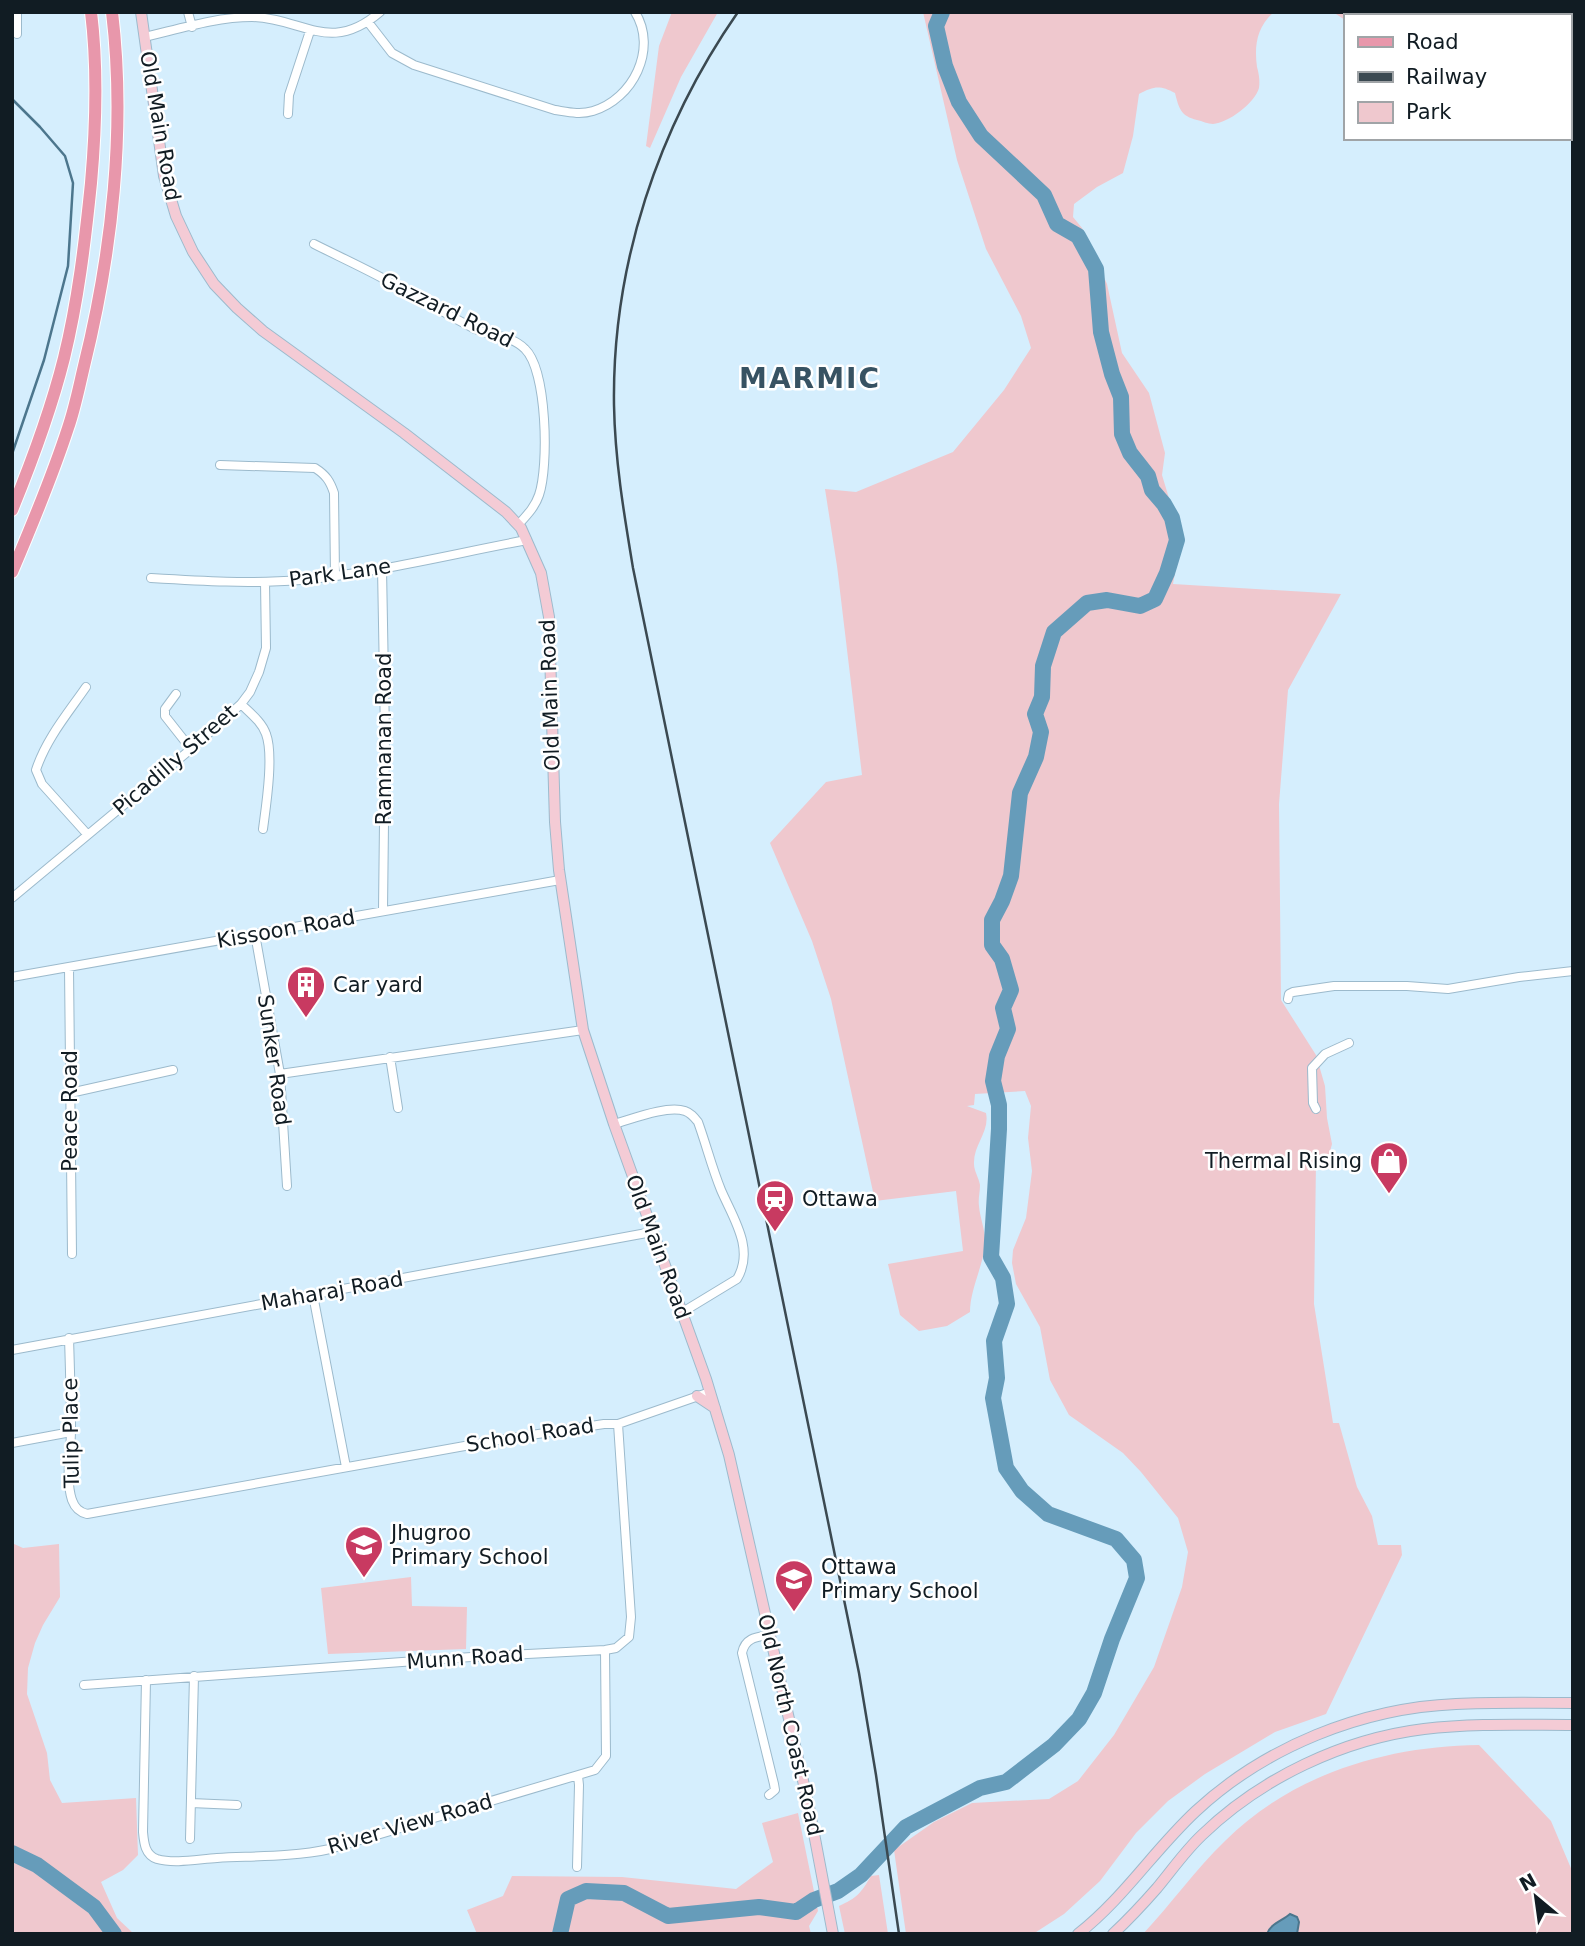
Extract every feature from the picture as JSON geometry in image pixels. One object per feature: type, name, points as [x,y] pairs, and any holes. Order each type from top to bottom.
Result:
[{"type":"main road","points":[[12,510],[64,360],[75,309],[93,156],[96,94],[91,12]]},
{"type":"main road","points":[[12,572],[69,426],[96,315],[114,201],[117,94],[112,12]]},
{"type":"street","points":[[17,34],[18,12]]},
{"type":"street","name":"Old Main Road","points":[[141,12],[164,176],[176,216],[193,252],[214,284],[263,331],[404,433],[506,512],[527,540],[541,573],[549,617],[555,822],[560,880],[583,1030],[710,1392],[744,1517]]},
{"type":"street","points":[[188,12],[192,27]]},
{"type":"street","points":[[145,37],[255,15],[310,31],[349,32],[380,12]]},
{"type":"street","points":[[368,22],[392,53],[414,65],[555,110],[577,113],[594,111],[611,102],[630,85],[641,66],[643,35],[635,12]]},
{"type":"street","points":[[288,114],[289,95],[310,31]]},
{"type":"street","name":"Gazzard Road","points":[[314,243],[478,330],[499,335],[525,349],[537,378],[543,410],[544,472],[535,505],[518,525]]},
{"type":"street","points":[[220,465],[314,468],[323,473],[330,481],[334,493],[335,575]]},
{"type":"street","name":"Park Lane","points":[[151,578],[265,582],[335,575],[527,540]]},
{"type":"street","name":"Ramnanan Road","points":[[382,568],[385,735],[383,911]]},
{"type":"street","name":"Picadilly Street","points":[[12,898],[241,704],[250,692],[265,648],[265,582]]},
{"type":"street","points":[[86,687],[49,741],[36,770],[38,778],[88,834]]},
{"type":"street","points":[[176,694],[165,709],[165,716],[191,749]]},
{"type":"street","points":[[241,704],[259,722],[267,735],[268,787],[262,829]]},
{"type":"street","name":"Kissoon Road","points":[[12,977],[560,880]]},
{"type":"street","name":"Sunker Road","points":[[255,934],[281,1074],[287,1186]]},
{"type":"street","name":"Peace Road","points":[[69,968],[72,1254]]},
{"type":"street","points":[[1288,999],[1293,992],[1334,986],[1448,989],[1573,971]]},
{"type":"street","points":[[281,1074],[583,1030]]},
{"type":"street","points":[[1316,1109],[1312,1068],[1325,1054],[1349,1043]]},
{"type":"street","points":[[390,1057],[398,1108]]},
{"type":"street","points":[[70,1093],[173,1070]]},
{"type":"street","points":[[614,1124],[671,1109],[691,1114],[698,1122],[721,1190],[738,1224],[744,1252],[741,1273],[737,1279],[681,1313]]},
{"type":"street","name":"Maharaj Road","points":[[12,1350],[652,1232]]},
{"type":"street","points":[[313,1295],[346,1467]]},
{"type":"street","name":"Tulip Place","points":[[69,1338],[71,1495],[73,1504],[79,1511],[92,1514]]},
{"type":"street","name":"School Road","points":[[92,1514],[498,1440],[618,1424],[710,1392]]},
{"type":"street","points":[[697,1396],[715,1408]]},
{"type":"street","points":[[605,1650],[616,1648],[625,1642],[631,1630],[618,1424]]},
{"type":"street","points":[[12,1443],[71,1432]]},
{"type":"street","name":"Old North Coast Road","points":[[744,1517],[801,1774],[833,1934]]},
{"type":"street","points":[[769,1635],[748,1640],[741,1653],[774,1784],[775,1790],[769,1795]]},
{"type":"street","name":"Munn Road","points":[[84,1685],[605,1650]]},
{"type":"street","name":"River View Road","points":[[146,1680],[145,1847],[150,1855],[156,1858],[188,1860],[323,1851],[595,1770],[606,1756],[605,1650]]},
{"type":"street","points":[[190,1839],[194,1676]]},
{"type":"street","points":[[1079,1934],[1127,1889],[1166,1841],[1198,1809],[1248,1771],[1297,1744],[1345,1724],[1399,1710],[1455,1704],[1573,1703]]},
{"type":"street","points":[[1113,1934],[1141,1906],[1202,1835],[1253,1795],[1305,1765],[1353,1745],[1423,1729],[1573,1725]]},
{"type":"street","points":[[577,1867],[578,1776]]},
{"type":"street","points":[[191,1803],[237,1805]]},
{"type":"green space","points":[[672,12],[718,12],[681,77],[650,148],[646,146],[659,46]]},
{"type":"green space","points":[[923,12],[1274,12],[1260,30],[1256,51],[1259,88],[1247,106],[1226,120],[1211,124],[1184,114],[1175,93],[1170,90],[1149,89],[1139,94],[1133,136],[1123,173],[1074,204],[1073,217],[1082,228],[1107,284],[1122,353],[1149,393],[1165,453],[1162,475],[1178,528],[1179,550],[1173,584],[1341,594],[1288,690],[1279,804],[1281,1000],[1316,1055],[1325,1086],[1332,1144],[1327,1163],[1316,1163],[1314,1304],[1333,1423],[1339,1423],[1357,1487],[1372,1516],[1378,1545],[1401,1545],[1402,1555],[1326,1714],[1275,1732],[1205,1774],[1168,1801],[1136,1833],[1100,1881],[1064,1914],[1033,1934],[906,1934],[894,1850],[934,1822],[972,1803],[1049,1799],[1078,1781],[1114,1735],[1154,1667],[1182,1587],[1188,1552],[1178,1518],[1141,1472],[1123,1453],[1069,1415],[1050,1380],[1040,1327],[1016,1284],[1012,1263],[1013,1250],[1026,1218],[1032,1171],[1028,1138],[1031,1106],[1025,1091],[975,1094],[974,1105],[967,1106],[986,1113],[987,1120],[974,1157],[980,1185],[979,1203],[985,1244],[970,1312],[947,1326],[919,1331],[900,1315],[888,1264],[963,1251],[956,1191],[875,1201],[831,999],[812,941],[770,843],[826,782],[862,775],[825,489],[856,492],[953,452],[1004,390],[1031,348],[1021,316],[986,249],[957,160]]},
{"type":"green space","points":[[1333,12],[1560,14],[1344,14],[1344,19]]},
{"type":"green space","points":[[12,1543],[23,1548],[59,1544],[60,1597],[35,1643],[28,1668],[27,1694],[47,1753],[50,1780],[62,1803],[136,1798],[138,1855],[123,1870],[101,1882],[117,1918],[134,1934],[12,1934]]},
{"type":"green space","points":[[411,1577],[412,1606],[467,1607],[466,1649],[328,1654],[321,1588]]},
{"type":"green space","points":[[1479,1745],[1551,1821],[1573,1873],[1573,1934],[1297,1934],[1299,1922],[1297,1917],[1290,1914],[1274,1925],[1267,1934],[1143,1934],[1225,1841],[1251,1818],[1280,1798],[1311,1781],[1376,1758],[1410,1751]]},
{"type":"green space","points":[[798,1813],[818,1911],[809,1926],[811,1934],[477,1934],[467,1910],[503,1896],[512,1876],[622,1877],[736,1889],[773,1862],[762,1823]]},
{"type":"green space","points":[[879,1875],[888,1934],[845,1934],[839,1906],[858,1894],[871,1876]]},
{"type":"water","points":[[1290,1914],[1297,1917],[1299,1922],[1297,1934],[1267,1934],[1273,1925]]},
{"type":"waterway","points":[[560,1934],[568,1899],[586,1891],[624,1893],[668,1916],[759,1907],[796,1912],[814,1900],[838,1891],[861,1875],[906,1827],[980,1788],[1006,1782],[1054,1745],[1079,1719],[1094,1693],[1137,1578],[1134,1560],[1116,1539],[1048,1514],[1022,1491],[1006,1468],[993,1398],[997,1378],[994,1341],[1007,1304],[1003,1278],[991,1257],[999,1129],[999,1105],[993,1081],[997,1056],[1008,1029],[1003,1008],[1011,990],[1002,959],[992,945],[992,920],[1011,876],[1020,793],[1036,757],[1041,732],[1035,714],[1042,697],[1043,666],[1054,632],[1087,603],[1107,600],[1140,606],[1155,599],[1167,573],[1177,540],[1172,518],[1152,490],[1148,476],[1130,453],[1122,434],[1121,397],[1101,332],[1096,269],[1078,236],[1057,224],[1044,195],[981,136],[959,102],[945,66],[936,26],[942,12]]},
{"type":"waterway","points":[[12,99],[65,156],[73,183],[68,266],[44,360],[12,454]]},
{"type":"waterway","points":[[12,1853],[37,1865],[94,1907],[114,1934]]},
{"type":"railway","points":[[738,12],[685,102],[645,199],[631,249],[621,301],[615,353],[616,447],[633,568],[859,1673],[899,1934]]},
{"type":"place","name":"Car yard","points":[[306,1019]]},
{"type":"place","name":"Thermal Rising","points":[[1389,1195]]},
{"type":"place","name":"Ottawa","points":[[775,1233]]},
{"type":"place","name":"Jhugroo Primary School","points":[[364,1579]]},
{"type":"place","name":"Ottawa Primary School","points":[[794,1613]]},
{"type":"district","name":"MARMIC","points":[[810,378]]}]
